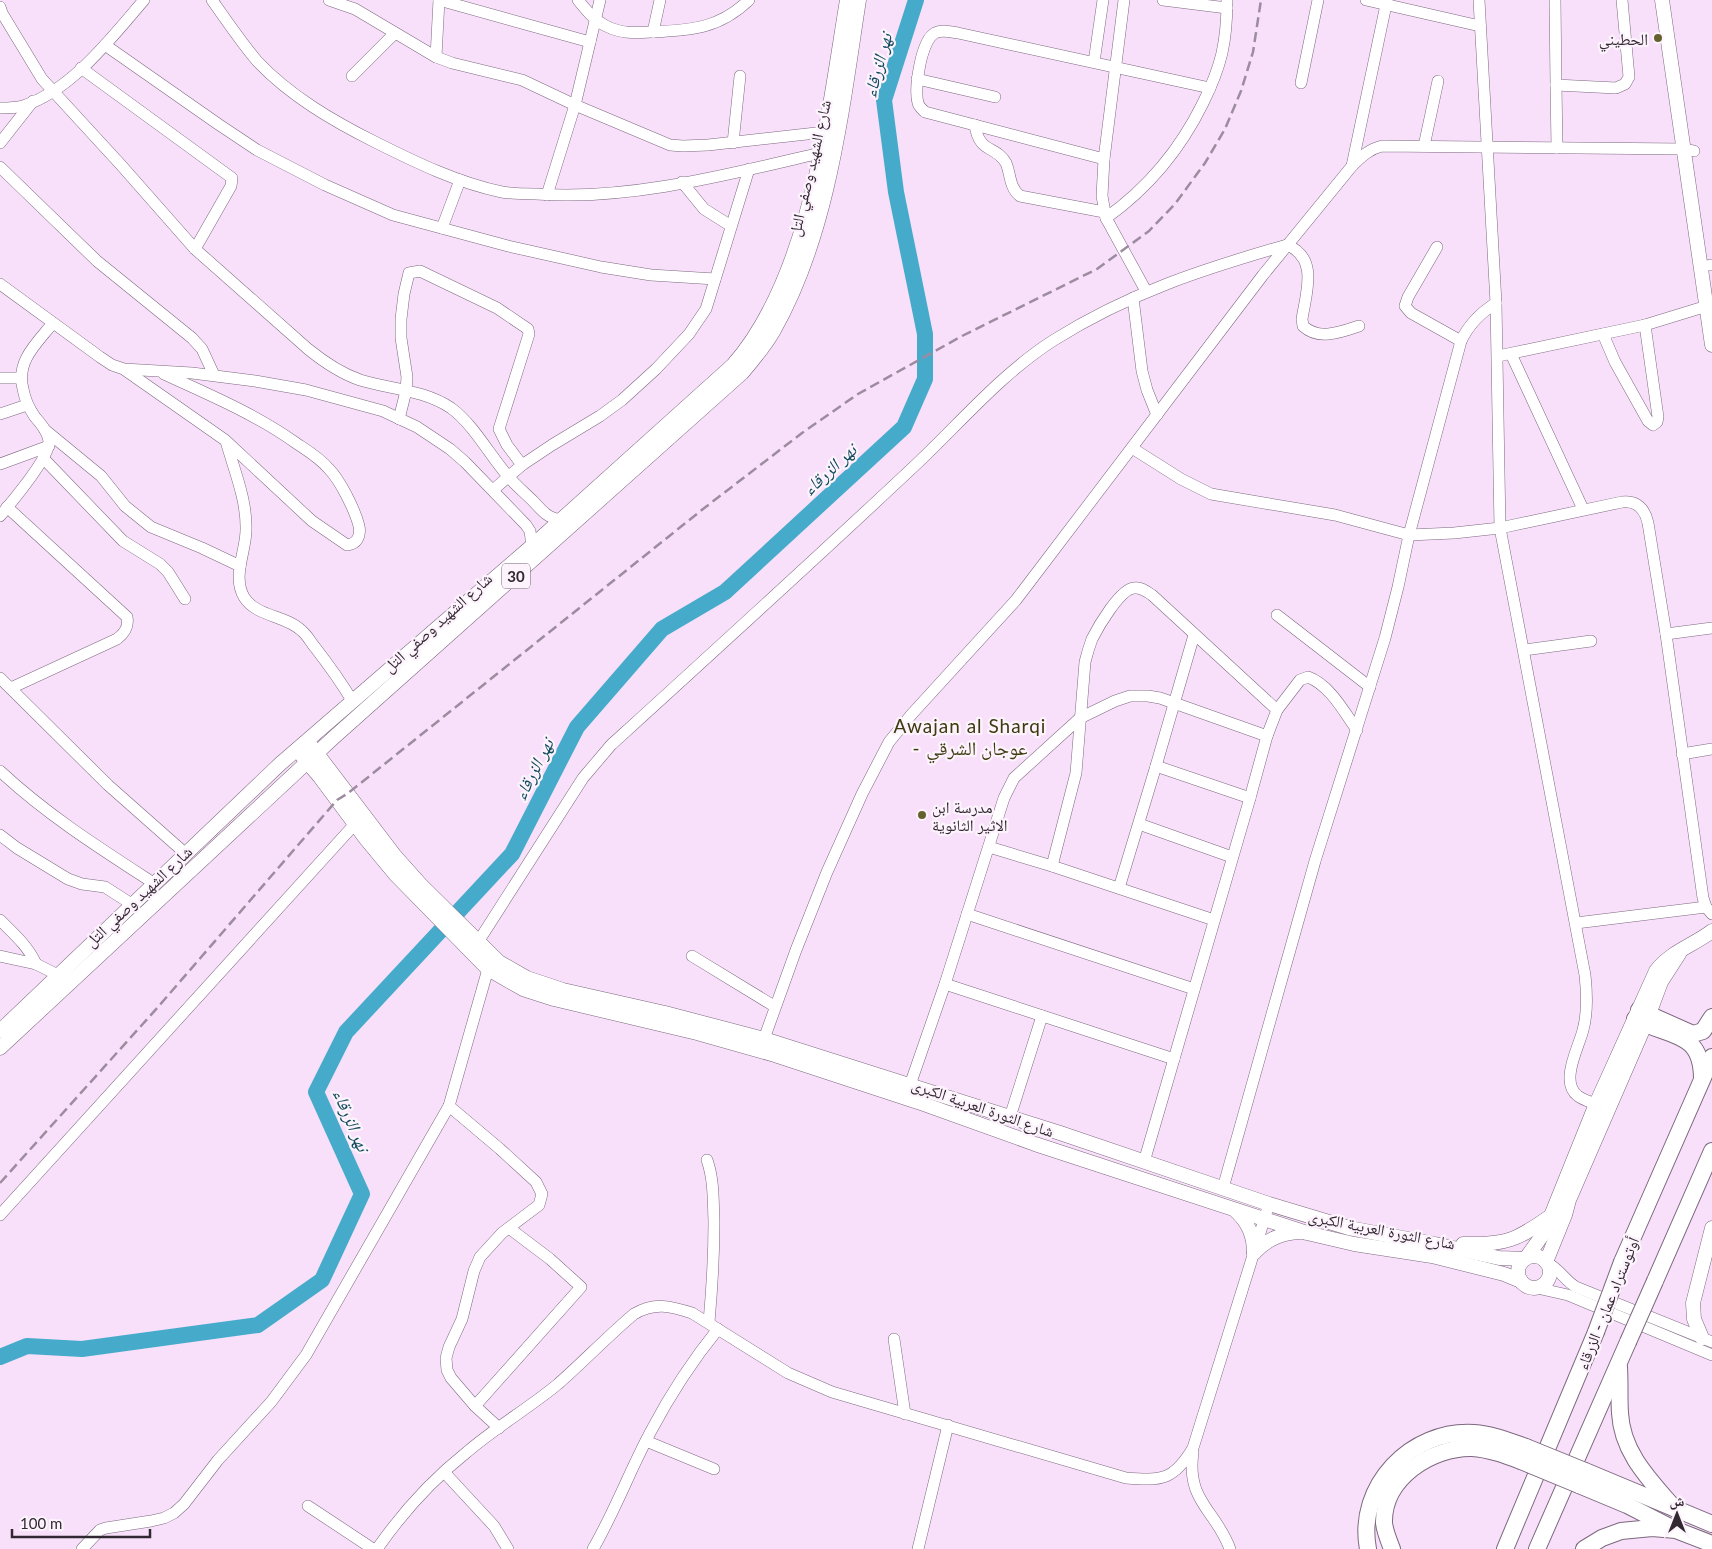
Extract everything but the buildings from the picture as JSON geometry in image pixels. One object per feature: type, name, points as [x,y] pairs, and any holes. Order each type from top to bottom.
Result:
[{"type":"highway","points":[[1642,1017],[1694,1034],[1703,1031],[1712,1017]]},
{"type":"highway","points":[[1642,1017],[1694,1046],[1702,1064],[1702,1080]]},
{"type":"highway","name":"أوتوستراد عمان - الزرقاء","points":[[1505,1549],[1596,1332],[1622,1262],[1712,1057]]},
{"type":"highway","name":"أوتوستراد عمان - الزرقاء","points":[[1537,1549],[1712,1150]]},
{"type":"highway","points":[[1619,1364],[1620,1414],[1623,1432],[1629,1449],[1638,1465],[1674,1508]]},
{"type":"highway","points":[[1368,1549],[1366,1522],[1376,1488],[1386,1472],[1400,1458],[1416,1447],[1454,1434],[1474,1433],[1493,1436],[1523,1454],[1582,1478],[1674,1508],[1712,1524]]},
{"type":"highway","points":[[1392,1549],[1384,1523],[1386,1508],[1390,1494],[1410,1470],[1424,1460],[1439,1453],[1456,1449],[1473,1448],[1523,1454]]},
{"type":"highway","points":[[1582,1478],[1627,1505],[1682,1532],[1712,1544]]},
{"type":"highway","points":[[1584,1549],[1602,1538],[1621,1531],[1652,1528],[1682,1532]]},
{"type":"main road","name":"شارع الشهيد وصفي التل","points":[[0,1031],[280,764],[562,520],[733,365],[745,351],[766,316],[786,274],[807,209],[820,153],[847,0]]},
{"type":"main road","name":"شارع الشهيد وصفي التل","points":[[0,1048],[312,757],[742,373],[765,345],[785,310],[808,252],[818,217],[834,151],[859,0]]},
{"type":"main road","points":[[1662,0],[1711,270]]},
{"type":"main road","points":[[1670,0],[1712,345]]},
{"type":"main road","points":[[332,739],[326,775],[354,824],[395,874],[433,905]]},
{"type":"main road","points":[[307,740],[312,757],[326,775],[395,856],[433,905],[455,928]]},
{"type":"main road","points":[[296,750],[312,757]]},
{"type":"main road","points":[[285,783],[300,778],[326,775]]},
{"type":"main road","name":"شارع الثورة العربية الكبرى","points":[[455,928],[478,942],[499,962],[527,978],[544,985],[764,1039],[1010,1117],[1269,1204],[1349,1228],[1499,1258],[1526,1259]]},
{"type":"main road","name":"شارع الثورة العربية الكبرى","points":[[455,928],[488,970],[522,989],[537,994],[697,1033],[767,1053],[1306,1233],[1354,1244],[1432,1256],[1504,1274],[1521,1281]]},
{"type":"main road","points":[[1526,1259],[1539,1257],[1546,1263],[1550,1272],[1547,1280],[1537,1288],[1528,1287],[1521,1281],[1518,1272],[1521,1263],[1539,1242],[1552,1215],[1596,1104],[1661,982],[1680,952],[1712,931]]},
{"type":"main road","points":[[1546,1263],[1642,1017]]},
{"type":"main road","points":[[1228,1206],[1235,1210],[1246,1222],[1253,1237],[1254,1253]]},
{"type":"main road","points":[[1435,1244],[1503,1243],[1533,1229],[1552,1215]]},
{"type":"main road","points":[[1707,1340],[1694,1319],[1693,1304],[1712,1228]]},
{"type":"main road","points":[[1254,1253],[1266,1242],[1282,1234],[1306,1233]]},
{"type":"street","points":[[0,108],[22,106],[52,92],[106,45],[144,0]]},
{"type":"street","points":[[212,0],[257,60],[278,81],[301,98],[364,136],[460,180],[504,192],[547,195],[605,194],[682,182],[820,153]]},
{"type":"street","points":[[329,0],[355,10],[436,57],[452,63],[522,80],[575,105],[670,144],[696,146],[824,132]]},
{"type":"street","points":[[436,57],[439,0],[590,42]]},
{"type":"street","points":[[578,0],[595,19],[606,26],[633,34],[673,32],[704,26],[736,12],[749,0]]},
{"type":"street","points":[[547,195],[575,105],[600,0]]},
{"type":"street","points":[[653,32],[660,0]]},
{"type":"street","points":[[1094,62],[1103,0]]},
{"type":"street","points":[[1124,0],[1104,159],[1102,196],[1105,215],[1146,291]]},
{"type":"street","points":[[975,125],[976,135],[983,145],[1004,160],[1013,187],[1020,196],[1105,215],[1127,202],[1145,186],[1184,137],[1210,88],[1222,55],[1227,25],[1227,4],[1163,0]]},
{"type":"street","points":[[1301,83],[1318,0]]},
{"type":"street","points":[[1366,0],[1387,2],[1480,26]]},
{"type":"street","points":[[1479,0],[1496,303],[1500,528],[1576,923],[1584,975],[1586,1000],[1583,1029],[1574,1056],[1570,1077],[1574,1092],[1578,1096],[1596,1104]]},
{"type":"street","points":[[1555,0],[1557,148]]},
{"type":"street","points":[[1556,85],[1616,88],[1628,81],[1629,72],[1622,0]]},
{"type":"street","points":[[1352,166],[1387,2]]},
{"type":"street","points":[[1,11],[30,62],[52,92],[121,165],[195,249],[326,363],[341,372],[360,379],[422,394],[438,400],[451,409],[464,420],[508,477],[550,517],[562,520]]},
{"type":"street","points":[[1104,159],[921,109],[917,101],[917,79],[921,60],[929,39],[933,34],[939,32],[958,33],[1210,88]]},
{"type":"street","points":[[352,76],[395,33]]},
{"type":"street","points":[[106,45],[257,150],[362,202],[393,214],[508,246],[601,267],[651,275],[715,279]]},
{"type":"street","points":[[81,68],[232,178],[231,186],[195,249]]},
{"type":"street","points":[[733,142],[740,76]]},
{"type":"street","points":[[917,79],[995,96]]},
{"type":"street","points":[[1424,146],[1438,81]]},
{"type":"street","points":[[0,143],[34,101]]},
{"type":"street","points":[[764,1039],[774,1006],[827,872],[862,794],[890,742],[911,715],[1016,600],[1233,313],[1362,156],[1377,148],[1424,146],[1689,150]]},
{"type":"street","points":[[0,167],[97,261],[192,338],[202,349],[214,374]]},
{"type":"street","points":[[493,490],[522,465],[622,400],[685,339],[702,316],[749,169]]},
{"type":"street","points":[[442,228],[460,180]]},
{"type":"street","points":[[682,182],[704,209],[732,226]]},
{"type":"street","points":[[478,942],[583,778],[611,745],[896,484],[998,385],[1052,342],[1082,323],[1146,291],[1223,264],[1288,245],[1296,248],[1301,254],[1308,270],[1308,284],[1302,319],[1303,326],[1313,333],[1331,334],[1359,326]]},
{"type":"street","points":[[1437,247],[1408,297],[1405,306],[1411,313],[1461,341]]},
{"type":"street","points":[[399,419],[406,391],[407,377],[401,338],[404,294],[410,273],[420,271],[497,308],[528,329],[529,334],[499,428],[507,445],[522,465]]},
{"type":"street","points":[[0,284],[112,365],[124,369],[214,374],[306,390],[384,411],[417,427],[450,449],[493,490],[526,525],[530,531],[532,546]]},
{"type":"street","points":[[1132,298],[1143,376],[1157,415]]},
{"type":"street","points":[[1223,1188],[1315,861],[1370,687],[1398,587],[1409,535],[1461,341],[1473,321],[1496,303]]},
{"type":"street","points":[[1498,356],[1645,325],[1707,306]]},
{"type":"street","points":[[53,323],[29,354],[22,367],[20,378],[27,406],[45,430],[101,476],[125,506],[151,527],[240,566]]},
{"type":"street","points":[[1603,334],[1619,370],[1648,421],[1654,425],[1658,417],[1645,325]]},
{"type":"street","points":[[1511,354],[1583,509]]},
{"type":"street","points":[[124,369],[225,440],[312,521],[347,545],[357,541],[360,535],[359,526],[331,470],[321,460],[276,429],[240,408],[158,371]]},
{"type":"street","points":[[0,378],[20,378]]},
{"type":"street","points":[[0,414],[27,406]]},
{"type":"street","points":[[11,688],[117,639],[124,633],[128,622],[126,617],[4,512],[43,458],[49,446],[45,430]]},
{"type":"street","points":[[225,440],[246,519],[246,533],[240,566],[240,588],[244,597],[250,605],[281,618],[302,630],[332,668],[353,702]]},
{"type":"street","points":[[0,464],[49,446]]},
{"type":"street","points":[[1132,448],[1181,479],[1212,494],[1335,515],[1409,535],[1500,528],[1583,509],[1629,501],[1634,502],[1644,511],[1648,523],[1666,634],[1697,859],[1709,911],[1576,923]]},
{"type":"street","points":[[43,458],[123,541],[160,564],[168,572],[185,599]]},
{"type":"street","points":[[1052,866],[1076,773],[1085,662],[1088,649],[1101,624],[1126,591],[1133,588],[1142,589],[1152,595],[1277,710]]},
{"type":"street","points":[[1277,615],[1370,687]]},
{"type":"street","points":[[1666,634],[1712,628]]},
{"type":"street","points":[[1119,888],[1194,635]]},
{"type":"street","points":[[1524,650],[1591,641]]},
{"type":"street","points":[[1144,1162],[1267,736],[1277,710],[1300,680],[1308,677],[1327,690],[1357,730]]},
{"type":"street","points":[[0,678],[108,785],[186,854]]},
{"type":"street","points":[[910,1085],[945,984],[1004,798],[1014,778],[1080,718],[1114,701],[1130,696],[1148,696],[1174,703],[1267,736]]},
{"type":"street","points":[[1682,754],[1712,749]]},
{"type":"street","points":[[1156,766],[1250,798]]},
{"type":"street","points":[[0,771],[19,790],[61,822],[155,884]]},
{"type":"street","points":[[0,1215],[354,824]]},
{"type":"street","points":[[1139,824],[1232,856]]},
{"type":"street","points":[[0,835],[68,879],[82,884],[105,887],[133,905]]},
{"type":"street","points":[[989,847],[1214,920]]},
{"type":"street","points":[[967,914],[1194,989]]},
{"type":"street","points":[[0,920],[21,940],[36,964]]},
{"type":"street","points":[[0,956],[36,964],[58,975]]},
{"type":"street","points":[[692,956],[774,1006]]},
{"type":"street","points":[[82,1549],[100,1530],[151,1521],[174,1513],[184,1504],[218,1460],[271,1402],[306,1355],[449,1106],[488,970]]},
{"type":"street","points":[[945,984],[1174,1058]]},
{"type":"street","points":[[1010,1117],[1042,1016]]},
{"type":"street","points":[[449,1106],[500,1149],[536,1182],[542,1191],[539,1205],[509,1228],[492,1244],[476,1264],[467,1305],[446,1358],[447,1370],[451,1378],[475,1406],[499,1428]]},
{"type":"street","points":[[593,1549],[670,1395],[714,1326],[713,1188],[712,1173],[708,1160]]},
{"type":"street","points":[[308,1506],[375,1549],[444,1472],[468,1451],[558,1384],[628,1320],[644,1308],[653,1306],[678,1308],[714,1326],[788,1373],[824,1389],[1126,1478],[1161,1479],[1173,1473],[1184,1463],[1193,1448],[1269,1204]]},
{"type":"street","points":[[475,1406],[581,1287],[550,1259],[509,1228]]},
{"type":"street","points":[[1546,1263],[1555,1268],[1564,1279],[1576,1287],[1707,1340]]},
{"type":"street","points":[[1537,1288],[1568,1295],[1712,1355]]},
{"type":"street","points":[[894,1339],[905,1414]]},
{"type":"street","points":[[918,1549],[948,1425]]},
{"type":"street","points":[[646,1441],[714,1469]]},
{"type":"street","points":[[1193,1448],[1192,1475],[1195,1488],[1200,1501],[1227,1540],[1230,1549]]},
{"type":"street","points":[[444,1472],[494,1526],[508,1549]]},
{"type":"waterway","name":"نهر الزرقاء","points":[[0,1357],[27,1346],[82,1349],[258,1325],[322,1280],[362,1194],[316,1092],[346,1032],[512,854],[577,727],[662,629],[725,592],[904,427],[925,379],[925,334],[896,192],[884,100],[916,0]]},
{"type":"railway","points":[[0,1183],[158,1007],[337,800],[347,794],[703,509],[802,433],[858,394],[962,336],[1097,269],[1149,231],[1175,204],[1205,163],[1225,129],[1241,91],[1253,52],[1261,0]]},
{"type":"place","name":"الحطيني","points":[[1658,38]]},
{"type":"place","name":"مدرسة ابن الاثير الثانوية","points":[[922,815]]},
{"type":"district","name":"Awajan al Sharqi - عوجان الشرقي","points":[[970,736]]}]
